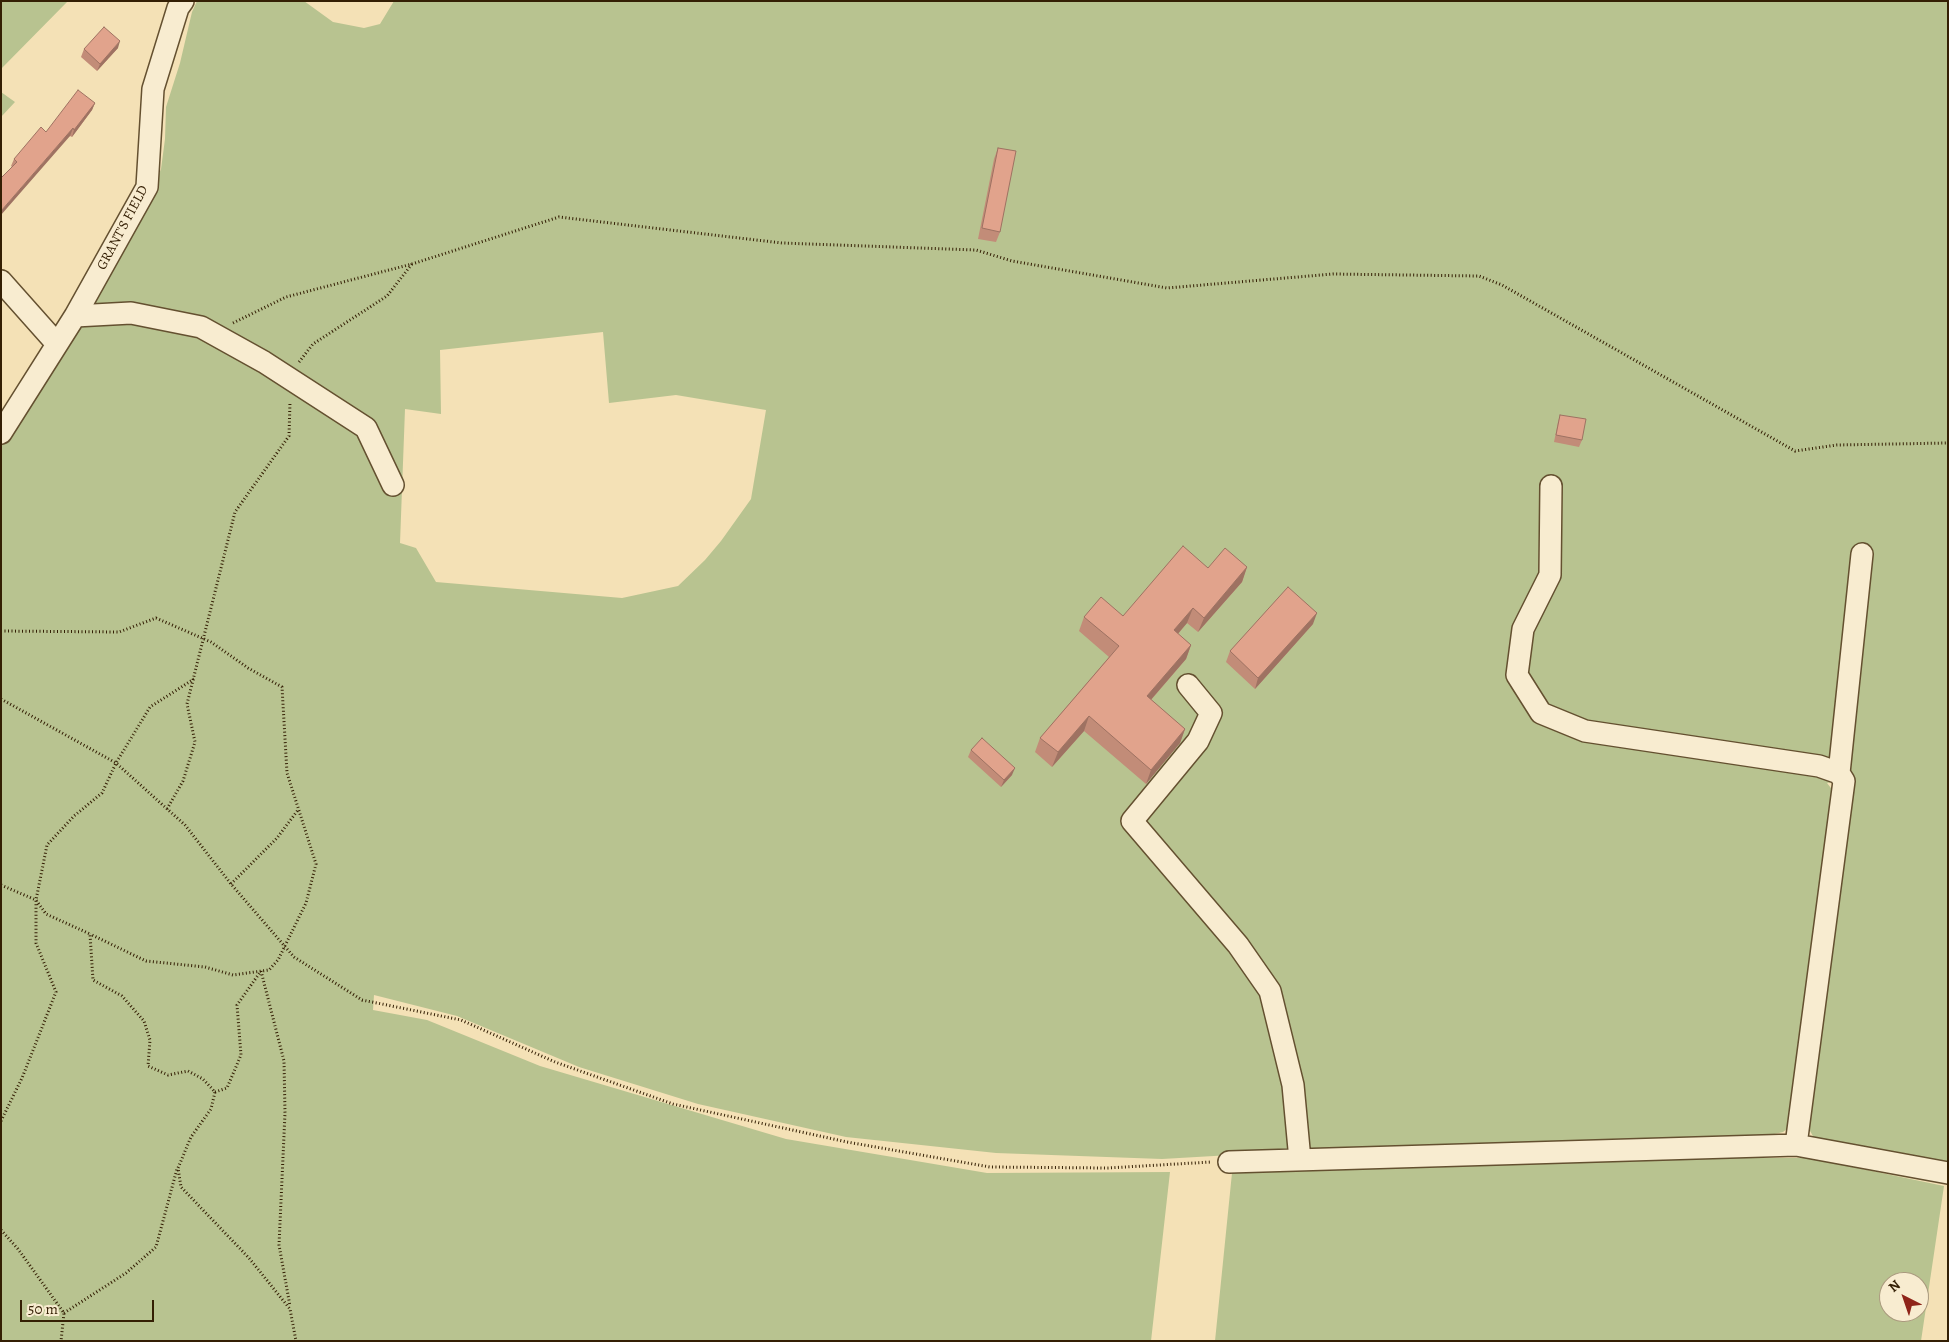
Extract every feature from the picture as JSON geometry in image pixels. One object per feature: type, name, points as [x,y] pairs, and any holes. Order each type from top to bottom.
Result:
[{"type":"street","name":"GRANT'S FIELD","points":[[1,433],[75,316],[147,187],[153,89],[178,8],[183,1]]},
{"type":"street","points":[[1,281],[57,344]]},
{"type":"street","points":[[75,316],[131,313],[201,327],[213,333],[288,377],[366,428],[393,485]]},
{"type":"street","points":[[1551,486],[1550,574],[1523,629],[1517,675],[1540,713],[1585,731],[1819,766],[1839,773]]},
{"type":"street","points":[[1796,1145],[1844,781],[1839,773],[1862,554]]},
{"type":"street","points":[[1188,685],[1211,713],[1198,741],[1132,821],[1238,945],[1270,991],[1293,1085],[1300,1160]]},
{"type":"street","points":[[1229,1162],[1796,1145],[1948,1173]]},
{"type":"path","points":[[213,333],[286,297],[412,264],[559,217],[782,244],[976,250],[1012,261],[1167,288],[1333,274],[1479,276],[1502,285],[1795,451],[1837,445],[1948,442]]},
{"type":"path","points":[[167,809],[183,781],[195,742],[188,704],[235,512],[289,436],[290,402],[288,377],[313,344],[387,296],[412,264]]},
{"type":"path","points":[[1,631],[119,632],[156,618],[211,642],[248,668],[282,687],[287,773],[316,864],[306,903],[278,960],[269,970],[233,975],[205,967],[146,961],[46,914],[36,900],[1,885]]},
{"type":"path","points":[[1,1121],[22,1078],[56,992],[36,943],[36,900],[47,845],[74,816],[102,793],[116,763],[150,707],[194,678]]},
{"type":"path","points":[[1,699],[116,763],[185,825],[231,884],[294,956],[362,1000],[461,1020],[555,1062],[674,1104],[847,1142],[990,1167],[1108,1168],[1190,1162],[1229,1162]]},
{"type":"path","points":[[231,884],[278,838],[298,810]]},
{"type":"path","points":[[90,934],[93,980],[122,996],[144,1021],[150,1040],[148,1066],[168,1075],[188,1070],[203,1079],[215,1092]]},
{"type":"path","points":[[215,1092],[227,1088],[241,1055],[237,1005],[261,971]]},
{"type":"path","points":[[261,971],[284,1061],[285,1113],[278,1245],[296,1341]]},
{"type":"path","points":[[64,1314],[126,1273],[156,1247],[178,1168],[191,1137],[211,1109],[215,1092]]},
{"type":"path","points":[[178,1168],[181,1187],[249,1258],[290,1309]]},
{"type":"path","points":[[1,1230],[18,1249],[64,1314],[61,1341]]},
{"type":"green space","points":[[1,1],[68,1],[1,69]]},
{"type":"green space","points":[[197,1],[304,1],[333,22],[364,28],[380,24],[394,1],[1948,1],[1948,1165],[1817,1143],[1806,1124],[1852,780],[1827,783],[1834,792],[1791,1126],[1783,1132],[1766,1136],[1335,1149],[1162,1159],[996,1153],[846,1137],[698,1104],[579,1067],[457,1016],[374,995],[373,1010],[427,1020],[540,1066],[786,1139],[987,1173],[1170,1172],[1151,1341],[1,1341],[1,439],[152,192],[161,169],[165,139],[166,107],[180,63],[192,12]],"holes":[[[603,332],[609,403],[676,395],[766,410],[751,499],[721,541],[705,560],[678,586],[622,598],[436,582],[416,548],[400,543],[405,409],[441,414],[440,350]]]},
{"type":"green space","points":[[1,92],[15,102],[1,117]]},
{"type":"green space","points":[[1625,1158],[1810,1158],[1944,1186],[1929,1287],[1929,1272],[1879,1272],[1879,1322],[1924,1322],[1921,1341],[1215,1341],[1232,1173]]},
{"type":"building","points":[[104,27],[120,41],[100,64],[84,49]]},
{"type":"building","points":[[78,90],[95,103],[74,130],[73,128],[1,211],[1,178],[17,162],[14,159],[41,127],[46,132]]},
{"type":"building","points":[[998,148],[1016,151],[1000,232],[982,228]]},
{"type":"building","points":[[1560,415],[1586,419],[1582,440],[1556,435]]},
{"type":"building","points":[[1183,546],[1208,568],[1225,548],[1247,567],[1204,618],[1193,608],[1174,630],[1191,645],[1147,696],[1185,729],[1151,770],[1089,716],[1058,752],[1040,738],[1119,646],[1084,617],[1101,597],[1123,616]]},
{"type":"building","points":[[1288,587],[1317,613],[1258,678],[1230,651]]},
{"type":"building","points":[[982,738],[1015,768],[1004,780],[971,750]]}]
